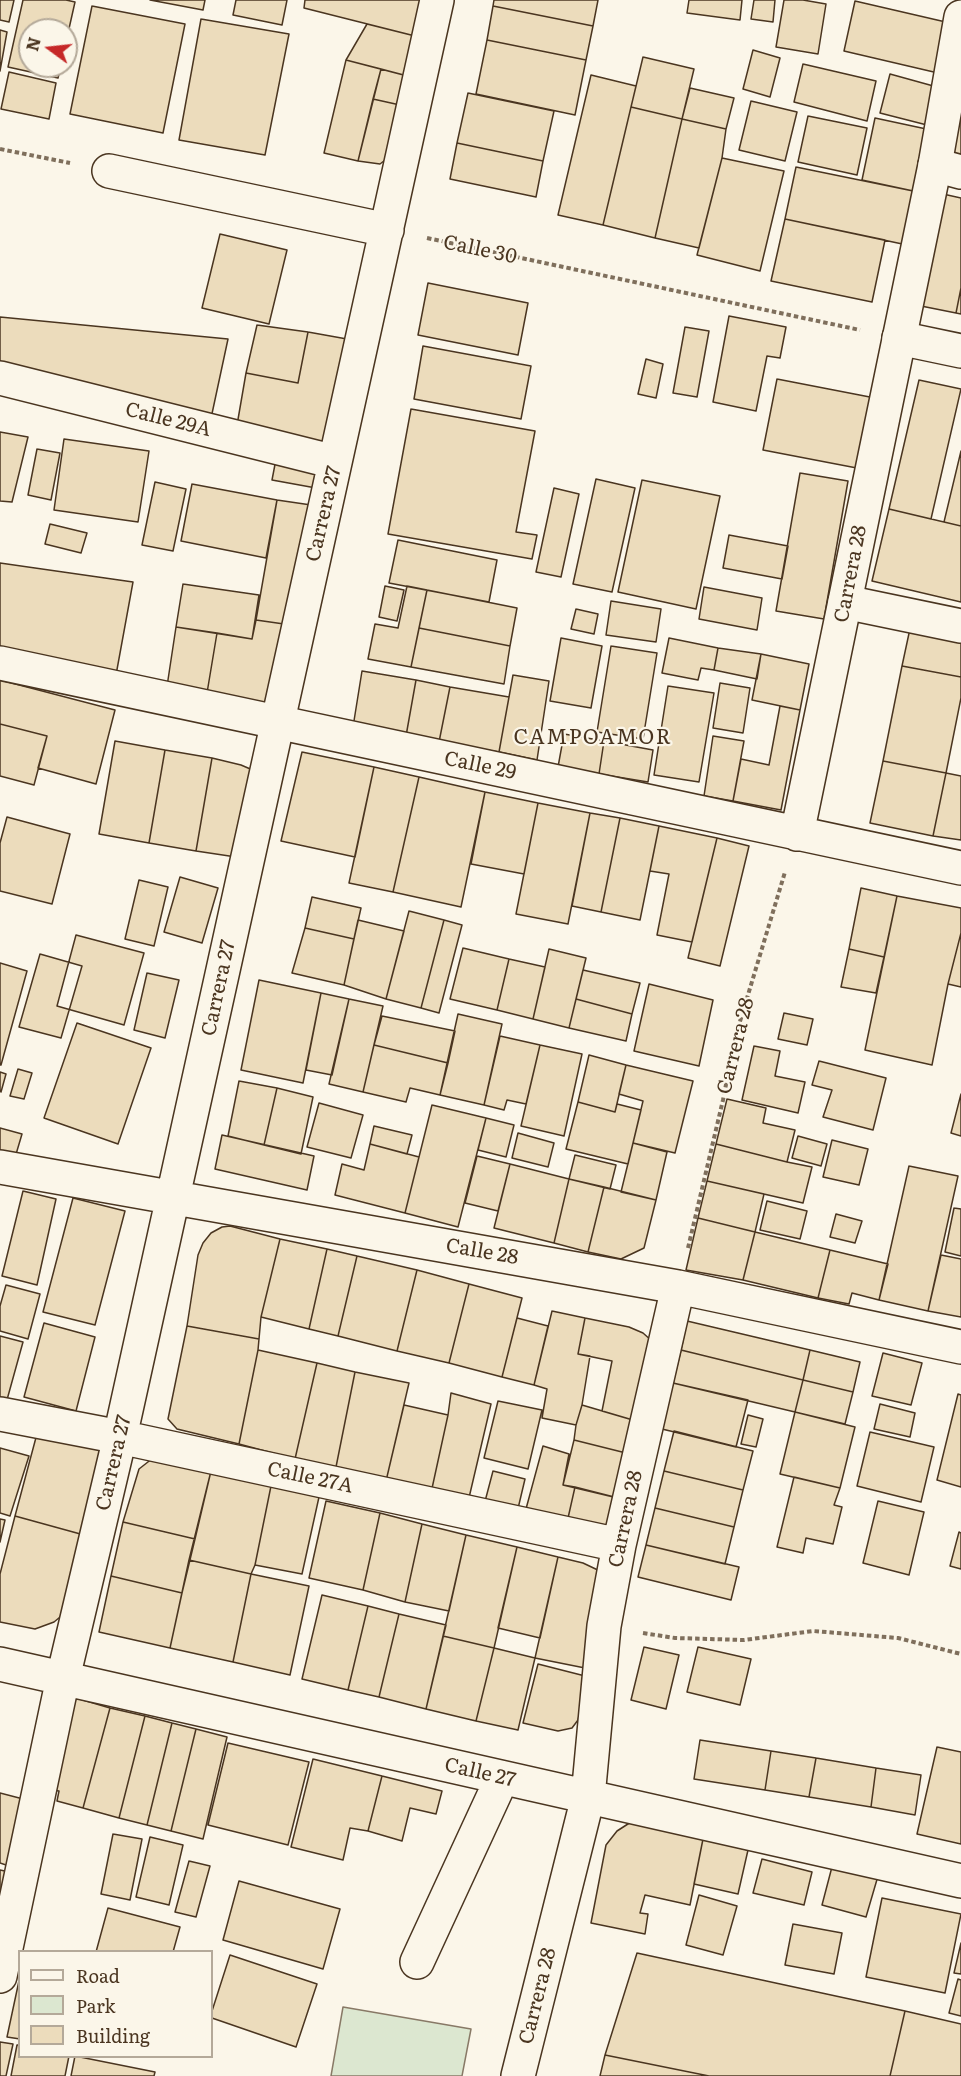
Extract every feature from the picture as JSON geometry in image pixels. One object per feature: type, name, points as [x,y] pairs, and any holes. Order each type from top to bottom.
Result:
[{"type":"street","name":"Carrera 27","points":[[0,1976],[63,1678],[120,1437],[436,0]]},
{"type":"street","name":"Carrera 28","points":[[797,834],[898,338],[948,169],[961,17]]},
{"type":"street","points":[[109,171],[387,230]]},
{"type":"street","points":[[898,338],[961,351]]},
{"type":"street","name":"Calle 29A","points":[[0,378],[336,462]]},
{"type":"street","points":[[845,602],[961,626]]},
{"type":"street","name":"Calle 29","points":[[0,663],[961,868]]},
{"type":"street","name":"Calle 28","points":[[0,1167],[678,1287],[961,1347]]},
{"type":"street","name":"Carrera 28","points":[[518,2076],[588,1797],[604,1626],[678,1287]]},
{"type":"street","name":"Calle 27A","points":[[0,1414],[120,1437],[620,1545]]},
{"type":"street","name":"Calle 27","points":[[0,1664],[961,1881]]},
{"type":"street","points":[[417,1962],[502,1778]]},
{"type":"path","points":[[0,149],[109,171]]},
{"type":"path","name":"Calle 30","points":[[387,230],[898,338]]},
{"type":"path","name":"Carrera 28","points":[[678,1287],[723,1100],[735,1038],[797,834]]},
{"type":"path","points":[[604,1626],[675,1638],[744,1640],[813,1631],[898,1638],[961,1654]]},
{"type":"green space","points":[[343,2007],[471,2029],[462,2076],[331,2076]]},
{"type":"building","points":[[0,0],[14,0],[9,22],[0,20]]},
{"type":"building","points":[[23,0],[75,2],[71,18],[19,18]]},
{"type":"building","points":[[150,0],[205,0],[203,10]]},
{"type":"building","points":[[236,0],[287,0],[282,25],[233,15]]},
{"type":"building","points":[[305,0],[431,0],[423,38],[304,8]]},
{"type":"building","points":[[494,0],[598,0],[593,26],[493,6]]},
{"type":"building","points":[[689,0],[742,0],[740,20],[687,13]]},
{"type":"building","points":[[754,0],[775,0],[773,22],[751,19]]},
{"type":"building","points":[[784,0],[803,0],[826,4],[818,54],[776,47]]},
{"type":"building","points":[[855,1],[950,23],[938,73],[844,51]]},
{"type":"building","points":[[92,6],[185,24],[163,133],[70,114]]},
{"type":"building","points":[[493,6],[593,26],[586,60],[487,40]]},
{"type":"building","points":[[201,19],[289,34],[265,155],[179,140]]},
{"type":"building","points":[[18,22],[18,69],[8,67]]},
{"type":"building","points":[[367,24],[423,38],[415,78],[346,60]]},
{"type":"building","points":[[0,30],[7,32],[0,71]]},
{"type":"building","points":[[487,40],[586,60],[575,115],[476,94]]},
{"type":"building","points":[[753,50],[780,58],[770,97],[743,89]]},
{"type":"building","points":[[643,57],[694,69],[682,119],[631,107]]},
{"type":"building","points":[[346,60],[381,69],[358,161],[324,153]]},
{"type":"building","points":[[803,64],[876,81],[867,121],[794,102]]},
{"type":"building","points":[[381,69],[415,78],[409,107],[373,99]]},
{"type":"building","points":[[9,72],[18,74],[18,78],[35,78],[56,83],[49,119],[1,109]]},
{"type":"building","points":[[890,74],[937,87],[927,125],[880,113]]},
{"type":"building","points":[[591,75],[636,86],[603,225],[558,215]]},
{"type":"building","points":[[690,88],[734,98],[726,129],[682,119]]},
{"type":"building","points":[[468,93],[554,111],[543,161],[457,143]]},
{"type":"building","points":[[373,99],[409,107],[398,150],[380,164],[358,161]]},
{"type":"building","points":[[751,101],[797,112],[785,161],[739,150]]},
{"type":"building","points":[[631,107],[682,119],[655,238],[603,225]]},
{"type":"building","points":[[961,108],[961,155],[951,153]]},
{"type":"building","points":[[808,116],[867,128],[857,175],[798,162]]},
{"type":"building","points":[[875,118],[931,130],[918,192],[862,180]]},
{"type":"building","points":[[682,119],[726,129],[722,158],[699,248],[655,238]]},
{"type":"building","points":[[457,143],[543,161],[536,197],[450,179]]},
{"type":"building","points":[[722,158],[784,171],[760,271],[697,255]]},
{"type":"building","points":[[796,167],[918,192],[907,245],[785,219]]},
{"type":"building","points":[[943,194],[961,198],[961,288],[956,313],[921,306]]},
{"type":"building","points":[[785,219],[885,240],[872,302],[771,281]]},
{"type":"building","points":[[220,234],[287,250],[269,324],[202,308]]},
{"type":"building","points":[[428,283],[528,303],[518,355],[418,335]]},
{"type":"building","points":[[961,288],[961,314],[956,313]]},
{"type":"building","points":[[729,316],[786,327],[780,358],[767,356],[756,411],[713,402]]},
{"type":"building","points":[[0,317],[228,339],[210,423],[0,372]]},
{"type":"building","points":[[257,325],[308,332],[298,383],[246,373]]},
{"type":"building","points":[[685,327],[709,331],[697,397],[673,393]]},
{"type":"building","points":[[308,332],[347,339],[326,454],[236,431],[246,373],[298,383]]},
{"type":"building","points":[[423,346],[531,366],[521,419],[414,399]]},
{"type":"building","points":[[646,359],[663,364],[656,398],[638,394]]},
{"type":"building","points":[[777,379],[875,398],[862,469],[763,450]]},
{"type":"building","points":[[919,380],[961,389],[931,519],[889,509]]},
{"type":"building","points":[[411,409],[535,431],[516,532],[537,535],[532,559],[388,534]]},
{"type":"building","points":[[0,432],[28,437],[12,502],[0,501]]},
{"type":"building","points":[[64,439],[149,451],[138,522],[54,510]]},
{"type":"building","points":[[37,449],[60,453],[51,500],[28,495]]},
{"type":"building","points":[[961,451],[961,526],[944,522]]},
{"type":"building","points":[[277,454],[332,464],[327,490],[272,480]]},
{"type":"building","points":[[800,473],[848,481],[824,619],[776,611]]},
{"type":"building","points":[[596,479],[635,488],[612,592],[573,584]]},
{"type":"building","points":[[642,480],[720,496],[696,609],[618,592]]},
{"type":"building","points":[[155,482],[186,489],[173,551],[142,545]]},
{"type":"building","points":[[192,484],[277,500],[266,558],[181,541]]},
{"type":"building","points":[[554,488],[579,494],[561,577],[536,572]]},
{"type":"building","points":[[277,500],[318,506],[291,625],[256,620]]},
{"type":"building","points":[[889,509],[961,526],[961,602],[872,581]]},
{"type":"building","points":[[50,524],[87,533],[81,553],[45,544]]},
{"type":"building","points":[[729,535],[788,546],[782,579],[723,568]]},
{"type":"building","points":[[398,540],[497,560],[489,602],[389,583]]},
{"type":"building","points":[[0,563],[133,582],[116,675],[0,653]]},
{"type":"building","points":[[183,584],[259,595],[252,639],[176,627]]},
{"type":"building","points":[[385,586],[404,590],[397,621],[379,617]]},
{"type":"building","points":[[407,586],[427,590],[411,667],[368,659],[375,624],[398,628]]},
{"type":"building","points":[[704,587],[762,598],[757,630],[699,619]]},
{"type":"building","points":[[427,590],[517,608],[510,646],[419,628]]},
{"type":"building","points":[[611,601],[661,609],[656,642],[606,635]]},
{"type":"building","points":[[576,609],[598,614],[594,634],[571,629]]},
{"type":"building","points":[[256,620],[291,625],[279,710],[206,699],[217,633],[252,639]]},
{"type":"building","points":[[911,624],[961,634],[961,677],[902,666]]},
{"type":"building","points":[[176,627],[217,633],[206,699],[166,693]]},
{"type":"building","points":[[419,628],[510,646],[504,684],[411,667]]},
{"type":"building","points":[[561,638],[602,646],[591,708],[550,701]]},
{"type":"building","points":[[669,638],[718,648],[714,670],[701,668],[698,680],[662,673]]},
{"type":"building","points":[[611,646],[657,653],[643,739],[597,732]]},
{"type":"building","points":[[718,648],[761,654],[757,679],[714,670]]},
{"type":"building","points":[[761,654],[809,664],[800,710],[752,700]]},
{"type":"building","points":[[902,666],[961,677],[961,698],[946,773],[883,761]]},
{"type":"building","points":[[362,671],[416,680],[406,736],[353,727]]},
{"type":"building","points":[[513,675],[549,681],[537,760],[499,752]]},
{"type":"building","points":[[0,680],[115,710],[96,784],[38,768],[47,736],[0,724]]},
{"type":"building","points":[[416,680],[450,687],[439,742],[406,736]]},
{"type":"building","points":[[720,683],[750,688],[743,733],[713,728]]},
{"type":"building","points":[[668,686],[714,693],[699,782],[654,775]]},
{"type":"building","points":[[450,687],[509,697],[499,752],[439,742]]},
{"type":"building","points":[[780,706],[800,710],[781,810],[733,801],[741,759],[769,765]]},
{"type":"building","points":[[0,724],[47,736],[34,785],[0,776]]},
{"type":"building","points":[[564,734],[604,741],[599,774],[558,767]]},
{"type":"building","points":[[713,736],[744,741],[733,801],[704,796]]},
{"type":"building","points":[[115,741],[165,750],[149,843],[99,834]]},
{"type":"building","points":[[604,741],[653,750],[648,782],[599,774]]},
{"type":"building","points":[[165,750],[212,758],[196,851],[149,843]]},
{"type":"building","points":[[302,752],[374,767],[355,857],[281,841]]},
{"type":"building","points":[[212,758],[255,771],[236,857],[196,851]]},
{"type":"building","points":[[883,761],[946,773],[933,836],[870,823]]},
{"type":"building","points":[[374,767],[419,777],[393,892],[349,883]]},
{"type":"building","points":[[946,773],[961,776],[961,840],[933,836]]},
{"type":"building","points":[[419,777],[485,792],[461,907],[393,892]]},
{"type":"building","points":[[485,792],[538,803],[524,874],[471,864]]},
{"type":"building","points":[[538,803],[590,813],[568,924],[516,914]]},
{"type":"building","points":[[590,813],[620,818],[601,912],[572,906]]},
{"type":"building","points":[[7,817],[70,834],[52,904],[0,891],[0,843]]},
{"type":"building","points":[[620,818],[659,826],[640,920],[601,912]]},
{"type":"building","points":[[659,826],[717,838],[692,942],[657,935],[669,874],[650,871]]},
{"type":"building","points":[[717,838],[749,846],[720,966],[688,958]]},
{"type":"building","points":[[180,877],[218,888],[202,943],[164,932]]},
{"type":"building","points":[[139,880],[168,887],[154,946],[125,939]]},
{"type":"building","points":[[861,888],[897,896],[884,957],[849,949]]},
{"type":"building","points":[[897,896],[961,908],[961,933],[932,1065],[865,1050]]},
{"type":"building","points":[[312,897],[361,908],[354,939],[305,928]]},
{"type":"building","points":[[409,911],[444,920],[421,1008],[386,999]]},
{"type":"building","points":[[358,920],[404,931],[386,999],[344,985]]},
{"type":"building","points":[[444,920],[462,925],[439,1013],[421,1008]]},
{"type":"building","points":[[305,928],[354,939],[344,985],[292,973]]},
{"type":"building","points":[[961,933],[961,987],[948,984]]},
{"type":"building","points":[[76,935],[144,953],[124,1025],[57,1006]]},
{"type":"building","points":[[463,948],[509,959],[497,1010],[450,999]]},
{"type":"building","points":[[549,949],[586,958],[569,1028],[533,1019]]},
{"type":"building","points":[[849,949],[884,957],[876,993],[841,987]]},
{"type":"building","points":[[40,954],[82,966],[61,1038],[19,1027]]},
{"type":"building","points":[[509,959],[545,967],[533,1019],[497,1010]]},
{"type":"building","points":[[0,963],[27,971],[1,1065],[0,1065]]},
{"type":"building","points":[[583,970],[640,983],[632,1014],[576,999]]},
{"type":"building","points":[[147,973],[179,980],[165,1038],[134,1030]]},
{"type":"building","points":[[259,980],[321,993],[303,1083],[241,1070]]},
{"type":"building","points":[[649,984],[713,1000],[699,1066],[634,1051]]},
{"type":"building","points":[[321,993],[349,999],[332,1075],[306,1070]]},
{"type":"building","points":[[349,999],[383,1006],[363,1092],[329,1084]]},
{"type":"building","points":[[576,999],[632,1014],[626,1041],[569,1028]]},
{"type":"building","points":[[784,1013],[813,1019],[807,1045],[778,1039]]},
{"type":"building","points":[[458,1014],[502,1024],[484,1105],[440,1095]]},
{"type":"building","points":[[382,1016],[455,1031],[448,1063],[374,1045]]},
{"type":"building","points":[[77,1023],[151,1048],[118,1144],[44,1118]]},
{"type":"building","points":[[500,1036],[540,1045],[526,1104],[507,1100],[504,1110],[484,1105]]},
{"type":"building","points":[[374,1045],[448,1063],[440,1095],[410,1088],[406,1102],[363,1092]]},
{"type":"building","points":[[540,1045],[582,1054],[564,1136],[521,1126]]},
{"type":"building","points":[[754,1046],[780,1051],[775,1076],[805,1082],[798,1113],[742,1100]]},
{"type":"building","points":[[589,1055],[626,1065],[615,1112],[578,1102]]},
{"type":"building","points":[[819,1061],[886,1078],[873,1130],[823,1117],[832,1090],[812,1085]]},
{"type":"building","points":[[626,1065],[693,1081],[675,1153],[633,1143],[643,1101],[619,1094]]},
{"type":"building","points":[[18,1069],[32,1073],[24,1099],[10,1096]]},
{"type":"building","points":[[0,1072],[6,1074],[1,1092],[0,1091]]},
{"type":"building","points":[[239,1081],[277,1088],[264,1145],[228,1136]]},
{"type":"building","points":[[277,1088],[313,1097],[301,1154],[264,1145]]},
{"type":"building","points":[[961,1094],[961,1136],[951,1133]]},
{"type":"building","points":[[727,1099],[766,1108],[763,1123],[795,1130],[787,1162],[716,1144]]},
{"type":"building","points":[[578,1102],[615,1112],[617,1104],[641,1110],[628,1164],[566,1149]]},
{"type":"building","points":[[319,1103],[363,1115],[351,1158],[307,1147]]},
{"type":"building","points":[[432,1105],[486,1118],[458,1227],[405,1213]]},
{"type":"building","points":[[486,1118],[514,1125],[506,1157],[478,1150]]},
{"type":"building","points":[[374,1126],[412,1135],[407,1154],[370,1144]]},
{"type":"building","points":[[0,1128],[22,1134],[14,1161],[0,1157]]},
{"type":"building","points":[[518,1133],[554,1143],[548,1167],[512,1158]]},
{"type":"building","points":[[222,1135],[314,1156],[307,1190],[215,1169]]},
{"type":"building","points":[[798,1136],[827,1144],[821,1166],[792,1158]]},
{"type":"building","points":[[832,1140],[868,1149],[859,1185],[823,1177]]},
{"type":"building","points":[[633,1143],[667,1152],[656,1200],[621,1192]]},
{"type":"building","points":[[370,1144],[419,1157],[405,1213],[335,1195],[342,1164],[364,1170]]},
{"type":"building","points":[[716,1144],[812,1167],[803,1203],[707,1181]]},
{"type":"building","points":[[575,1155],[616,1165],[610,1189],[569,1179]]},
{"type":"building","points":[[477,1156],[510,1164],[498,1211],[465,1203]]},
{"type":"building","points":[[510,1164],[569,1179],[554,1243],[494,1228]]},
{"type":"building","points":[[909,1166],[958,1176],[928,1311],[879,1300]]},
{"type":"building","points":[[569,1179],[604,1187],[588,1252],[554,1243]]},
{"type":"building","points":[[707,1181],[764,1194],[755,1232],[698,1218]]},
{"type":"building","points":[[604,1187],[656,1200],[644,1248],[621,1259],[588,1252]]},
{"type":"building","points":[[23,1191],[56,1199],[37,1285],[2,1276]]},
{"type":"building","points":[[73,1198],[125,1211],[95,1325],[43,1312]]},
{"type":"building","points":[[767,1201],[807,1211],[800,1239],[760,1230]]},
{"type":"building","points":[[954,1208],[961,1209],[961,1256],[945,1252]]},
{"type":"building","points":[[836,1214],[862,1221],[855,1243],[830,1237]]},
{"type":"building","points":[[698,1218],[755,1232],[743,1280],[686,1270]]},
{"type":"building","points":[[230,1226],[280,1239],[261,1317],[259,1339],[187,1326],[198,1255],[203,1243],[211,1233],[222,1227]]},
{"type":"building","points":[[755,1232],[830,1250],[818,1298],[743,1280]]},
{"type":"building","points":[[280,1239],[327,1249],[309,1329],[261,1317]]},
{"type":"building","points":[[327,1249],[357,1256],[338,1336],[309,1329]]},
{"type":"building","points":[[830,1250],[888,1264],[879,1300],[852,1293],[849,1304],[818,1298]]},
{"type":"building","points":[[941,1255],[961,1259],[961,1317],[928,1311]]},
{"type":"building","points":[[357,1256],[417,1270],[397,1351],[338,1336]]},
{"type":"building","points":[[417,1270],[469,1284],[449,1363],[397,1351]]},
{"type":"building","points":[[469,1284],[522,1298],[502,1377],[449,1363]]},
{"type":"building","points":[[6,1285],[40,1294],[28,1339],[0,1331],[0,1306]]},
{"type":"building","points":[[552,1311],[585,1318],[578,1354],[590,1356],[582,1405],[576,1425],[542,1418],[547,1389],[534,1385]]},
{"type":"building","points":[[517,1318],[548,1326],[534,1385],[502,1377]]},
{"type":"building","points":[[585,1318],[629,1327],[643,1333],[652,1341],[643,1423],[602,1411],[612,1361],[578,1354]]},
{"type":"building","points":[[687,1321],[810,1350],[803,1380],[681,1350]]},
{"type":"building","points":[[44,1323],[95,1337],[76,1411],[24,1397]]},
{"type":"building","points":[[187,1326],[259,1339],[239,1444],[177,1429],[168,1419]]},
{"type":"building","points":[[0,1336],[23,1342],[5,1407],[0,1406]]},
{"type":"building","points":[[258,1350],[317,1363],[295,1459],[239,1444]]},
{"type":"building","points":[[681,1350],[803,1380],[795,1412],[673,1383]]},
{"type":"building","points":[[810,1350],[860,1362],[853,1392],[803,1380]]},
{"type":"building","points":[[883,1353],[922,1363],[911,1405],[872,1396]]},
{"type":"building","points":[[317,1363],[355,1372],[336,1467],[295,1459]]},
{"type":"building","points":[[355,1372],[409,1383],[386,1481],[336,1467]]},
{"type":"building","points":[[803,1380],[853,1392],[845,1424],[795,1412]]},
{"type":"building","points":[[673,1383],[748,1400],[736,1447],[662,1429]]},
{"type":"building","points":[[451,1393],[491,1404],[468,1502],[431,1493]]},
{"type":"building","points":[[958,1394],[961,1395],[961,1487],[937,1480]]},
{"type":"building","points":[[498,1401],[542,1410],[528,1469],[484,1458]]},
{"type":"building","points":[[880,1404],[915,1413],[910,1437],[874,1429]]},
{"type":"building","points":[[404,1405],[448,1415],[431,1493],[386,1481]]},
{"type":"building","points":[[582,1405],[643,1423],[638,1456],[574,1440]]},
{"type":"building","points":[[795,1412],[855,1427],[840,1488],[780,1474]]},
{"type":"building","points":[[748,1415],[763,1419],[756,1447],[741,1444]]},
{"type":"building","points":[[38,1430],[107,1449],[84,1535],[15,1516]]},
{"type":"building","points":[[674,1431],[753,1451],[743,1490],[664,1471]]},
{"type":"building","points":[[870,1432],[934,1447],[921,1502],[857,1486]]},
{"type":"building","points":[[574,1440],[638,1456],[626,1500],[563,1485]]},
{"type":"building","points":[[543,1446],[569,1454],[563,1485],[575,1487],[566,1527],[523,1520]]},
{"type":"building","points":[[0,1448],[29,1456],[10,1516],[0,1513]]},
{"type":"building","points":[[153,1458],[211,1471],[195,1539],[123,1522],[139,1469]]},
{"type":"building","points":[[211,1471],[271,1486],[255,1565],[251,1574],[189,1560]]},
{"type":"building","points":[[493,1471],[525,1479],[516,1517],[483,1509]]},
{"type":"building","points":[[664,1471],[743,1490],[734,1527],[655,1508]]},
{"type":"building","points":[[794,1477],[840,1488],[834,1505],[842,1507],[833,1544],[806,1538],[803,1553],[777,1547]]},
{"type":"building","points":[[271,1486],[319,1497],[302,1574],[255,1565]]},
{"type":"building","points":[[575,1487],[626,1500],[606,1536],[566,1527]]},
{"type":"building","points":[[326,1501],[380,1513],[363,1590],[309,1578]]},
{"type":"building","points":[[878,1501],[924,1512],[909,1575],[863,1563]]},
{"type":"building","points":[[655,1508],[734,1527],[725,1564],[646,1545]]},
{"type":"building","points":[[380,1513],[422,1524],[405,1602],[363,1590]]},
{"type":"building","points":[[15,1516],[84,1535],[65,1613],[54,1622],[35,1629],[0,1622],[0,1574]]},
{"type":"building","points":[[0,1519],[5,1520],[0,1542]]},
{"type":"building","points":[[123,1522],[195,1539],[182,1593],[111,1576]]},
{"type":"building","points":[[422,1524],[466,1535],[449,1611],[405,1602]]},
{"type":"building","points":[[959,1532],[961,1533],[961,1569],[950,1566]]},
{"type":"building","points":[[466,1535],[517,1547],[494,1648],[443,1636]]},
{"type":"building","points":[[646,1545],[739,1567],[731,1600],[638,1577]]},
{"type":"building","points":[[517,1547],[558,1557],[540,1638],[498,1628]]},
{"type":"building","points":[[558,1557],[583,1563],[602,1572],[590,1669],[535,1658]]},
{"type":"building","points":[[189,1560],[251,1574],[233,1662],[170,1648]]},
{"type":"building","points":[[251,1574],[309,1586],[290,1675],[233,1662]]},
{"type":"building","points":[[111,1576],[182,1593],[170,1648],[99,1632]]},
{"type":"building","points":[[322,1595],[368,1606],[348,1690],[302,1679]]},
{"type":"building","points":[[368,1606],[399,1614],[379,1697],[348,1690]]},
{"type":"building","points":[[399,1614],[446,1625],[426,1709],[379,1697]]},
{"type":"building","points":[[443,1636],[494,1648],[476,1721],[426,1709]]},
{"type":"building","points":[[644,1647],[679,1655],[666,1709],[631,1700]]},
{"type":"building","points":[[698,1647],[751,1659],[740,1705],[687,1692]]},
{"type":"building","points":[[494,1648],[535,1658],[518,1730],[476,1721]]},
{"type":"building","points":[[538,1664],[589,1677],[578,1720],[572,1728],[558,1731],[523,1723]]},
{"type":"building","points":[[76,1698],[110,1708],[83,1808],[57,1801],[59,1791],[52,1790]]},
{"type":"building","points":[[110,1708],[145,1716],[119,1818],[83,1808]]},
{"type":"building","points":[[145,1716],[172,1723],[147,1825],[119,1818]]},
{"type":"building","points":[[172,1723],[196,1729],[171,1831],[147,1825]]},
{"type":"building","points":[[196,1729],[227,1737],[203,1839],[171,1831]]},
{"type":"building","points":[[700,1740],[771,1751],[765,1790],[694,1779]]},
{"type":"building","points":[[228,1743],[309,1762],[288,1845],[208,1825]]},
{"type":"building","points":[[937,1747],[961,1752],[961,1844],[917,1834]]},
{"type":"building","points":[[771,1751],[816,1758],[809,1797],[765,1790]]},
{"type":"building","points":[[816,1758],[876,1768],[871,1807],[809,1797]]},
{"type":"building","points":[[313,1759],[382,1776],[368,1831],[350,1828],[343,1860],[291,1847]]},
{"type":"building","points":[[876,1768],[921,1775],[915,1815],[871,1807]]},
{"type":"building","points":[[382,1776],[442,1791],[436,1814],[410,1808],[402,1841],[368,1831]]},
{"type":"building","points":[[0,1793],[27,1800],[9,1866],[0,1863]]},
{"type":"building","points":[[631,1822],[703,1839],[690,1905],[645,1895],[640,1913],[648,1914],[645,1934],[591,1923],[606,1845],[617,1831]]},
{"type":"building","points":[[113,1834],[142,1839],[130,1900],[101,1894]]},
{"type":"building","points":[[150,1837],[183,1845],[169,1905],[136,1897]]},
{"type":"building","points":[[703,1839],[748,1850],[738,1894],[694,1884]]},
{"type":"building","points":[[762,1859],[812,1872],[804,1905],[753,1893]]},
{"type":"building","points":[[189,1861],[210,1866],[196,1917],[175,1912]]},
{"type":"building","points":[[833,1863],[878,1876],[866,1917],[822,1905]]},
{"type":"building","points":[[0,1870],[14,1873],[0,1926]]},
{"type":"building","points":[[239,1881],[340,1909],[323,1969],[223,1940]]},
{"type":"building","points":[[699,1895],[737,1906],[723,1955],[686,1945]]},
{"type":"building","points":[[882,1898],[961,1914],[945,1993],[866,1977]]},
{"type":"building","points":[[108,1908],[180,1927],[174,1950],[97,1950]]},
{"type":"building","points":[[793,1924],[842,1933],[834,1974],[785,1965]]},
{"type":"building","points":[[961,1943],[961,1974],[954,1973]]},
{"type":"building","points":[[637,1953],[905,2011],[890,2076],[709,2076],[605,2055]]},
{"type":"building","points":[[230,1955],[317,1984],[296,2047],[213,2018],[213,2008]]},
{"type":"building","points":[[958,1979],[961,1980],[961,2016],[949,2013]]},
{"type":"building","points":[[18,1985],[18,2039],[7,2037]]},
{"type":"building","points":[[905,2011],[961,2024],[961,2076],[890,2076]]},
{"type":"building","points":[[0,2042],[13,2044],[6,2076],[0,2076]]},
{"type":"building","points":[[17,2045],[18,2058],[69,2058],[65,2076],[11,2076]]},
{"type":"building","points":[[605,2055],[709,2076],[600,2076]]},
{"type":"building","points":[[75,2058],[155,2072],[154,2076],[71,2076]]},
{"type":"district","name":"CAMPOAMOR","points":[[593,738]]}]
